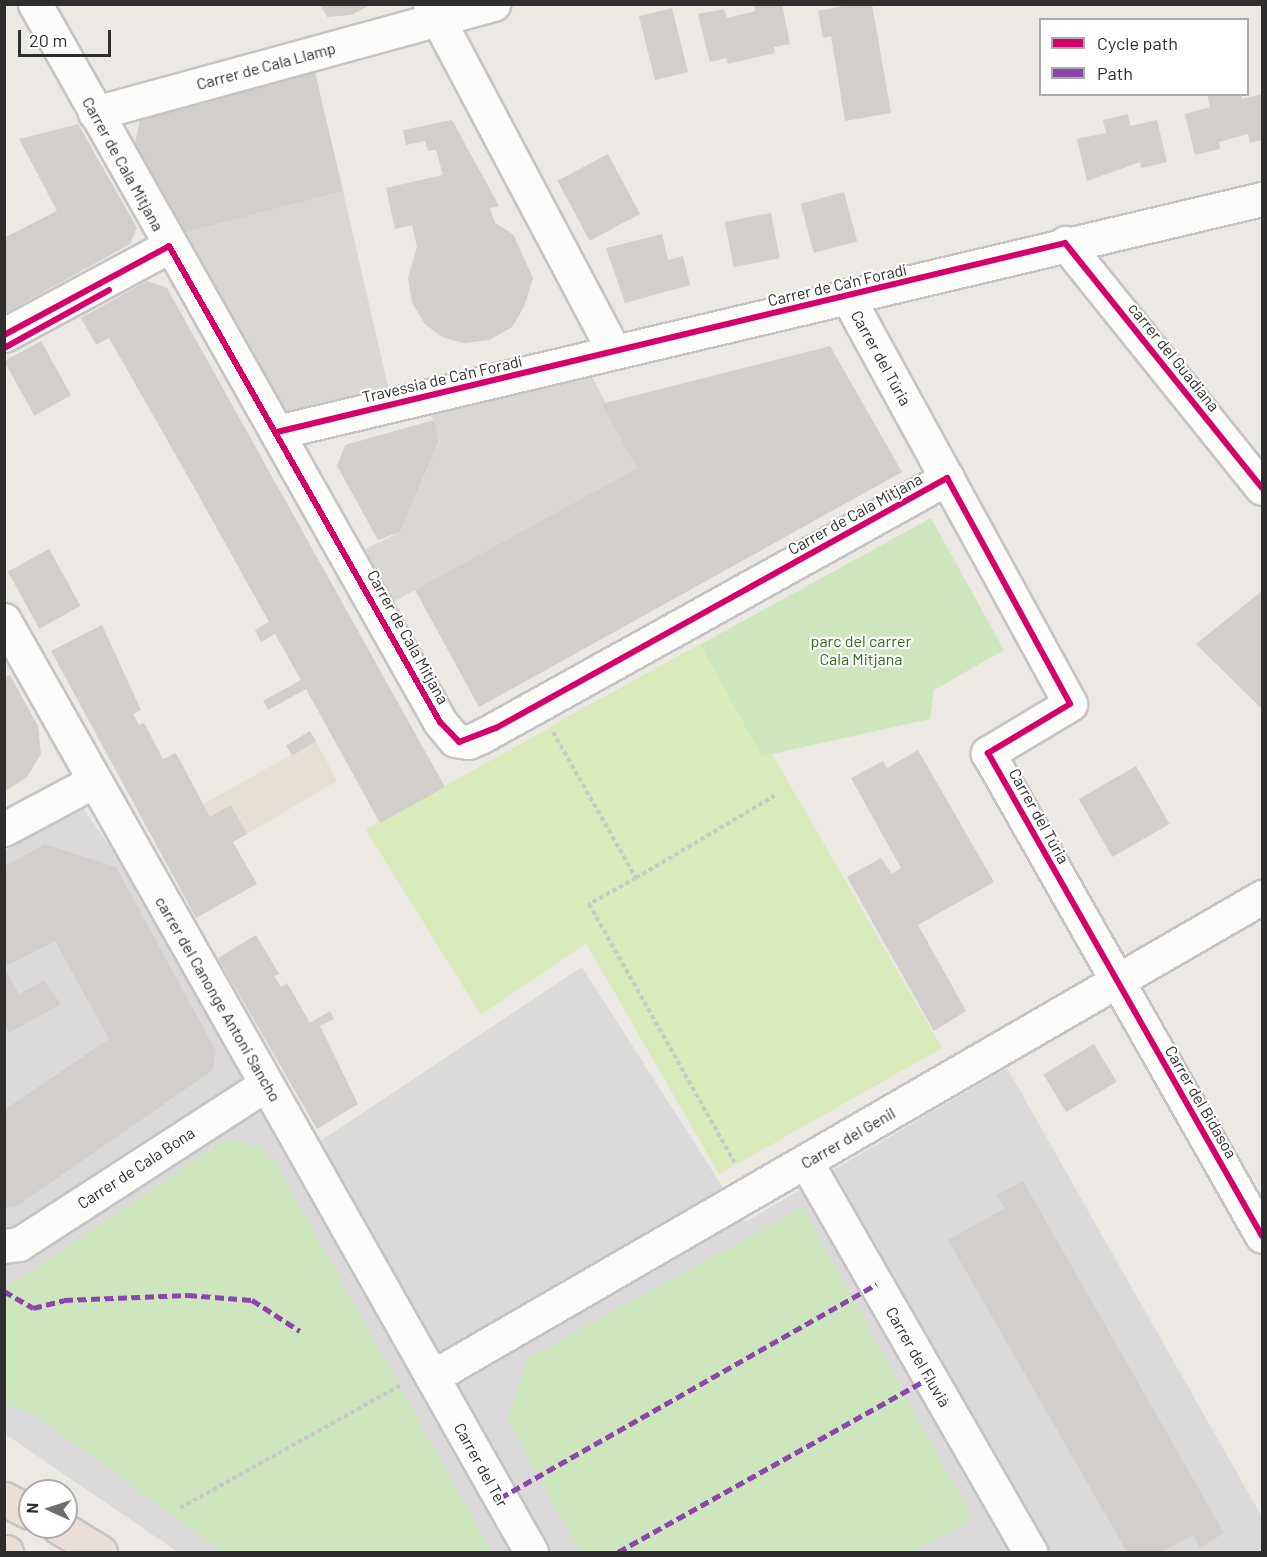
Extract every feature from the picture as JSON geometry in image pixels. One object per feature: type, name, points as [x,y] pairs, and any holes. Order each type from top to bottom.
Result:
[{"type":"highway","points":[[4,1499],[18,1506]]},
{"type":"highway","points":[[78,1539],[99,1552]]},
{"type":"street","name":"Carrer de Cala Mitjana","points":[[35,4],[169,246],[448,734],[468,742],[538,706],[947,478]]},
{"type":"street","name":"Carrer de Cala Llamp","points":[[95,113],[433,12],[494,4]]},
{"type":"street","points":[[433,12],[614,351]]},
{"type":"street","name":"Carrer de Ca'n Foradí","points":[[614,351],[1065,243],[1263,199]]},
{"type":"street","name":"carrer del Guadiana","points":[[1065,243],[1263,488]]},
{"type":"street","points":[[4,335],[169,246]]},
{"type":"street","name":"Carrer del Túria","points":[[847,296],[1071,704],[988,753],[1117,982]]},
{"type":"street","name":"Travessia de Ca'n Foradí","points":[[277,432],[614,351]]},
{"type":"street","name":"carrer del Canonge Antoni Sancho","points":[[4,620],[430,1373]]},
{"type":"street","points":[[4,830],[94,781]]},
{"type":"street","name":"Carrer del Genil","points":[[430,1373],[752,1193],[1263,897]]},
{"type":"street","name":"Carrer del Bidasoa","points":[[1117,982],[1262,1236]]},
{"type":"street","name":"Carrer de Cala Bona","points":[[4,1246],[19,1244],[266,1084]]},
{"type":"street","name":"Carrer del Fluvià","points":[[806,1162],[1030,1552]]},
{"type":"street","name":"Carrer del Ter","points":[[430,1373],[531,1552]]},
{"type":"path","points":[[538,706],[636,878]]},
{"type":"path","points":[[752,1193],[589,904],[774,796]]},
{"type":"path","points":[[180,1508],[430,1373]]},
{"type":"shaded area","points":[[343,191],[392,404],[277,432],[169,246],[183,233]]},
{"type":"shaded area","points":[[584,359],[637,468],[377,611],[347,558],[400,532],[439,442],[434,420],[415,399]]},
{"type":"shaded area","points":[[316,741],[337,781],[247,834],[150,834]]},
{"type":"shaded area","points":[[83,808],[317,1143],[582,967],[745,1222],[1007,1068],[1262,1517],[1262,1552],[178,1552],[78,1484],[78,1479],[71,1479],[5,1434],[4,851]]},
{"type":"green space","name":"parc del carrer Cala Mitjana","points":[[931,518],[1004,650],[934,690],[930,719],[772,754],[778,788],[560,721]]},
{"type":"green space","points":[[700,644],[762,756],[772,754],[942,1048],[719,1174],[586,943],[481,1015],[366,830]]},
{"type":"green space","points":[[233,1140],[259,1147],[276,1163],[492,1552],[222,1552],[37,1416],[5,1404],[5,1288],[220,1143]]},
{"type":"green space","points":[[803,1207],[973,1519],[913,1552],[580,1552],[507,1420],[528,1358]]},
{"type":"building","points":[[320,4],[372,4],[351,15],[327,17]]},
{"type":"building","points":[[754,4],[782,4],[790,44],[774,47],[775,53],[728,64],[726,58],[710,62],[698,14],[724,9],[727,18],[755,11]]},
{"type":"building","points":[[853,4],[872,4],[891,113],[845,121],[831,36],[823,38],[818,11]]},
{"type":"building","points":[[672,8],[688,72],[655,80],[639,16]]},
{"type":"building","points":[[315,72],[343,191],[183,233],[135,144],[140,120]]},
{"type":"building","points":[[1262,94],[1262,140],[1250,143],[1248,134],[1219,142],[1220,149],[1195,155],[1185,114],[1210,107],[1207,96],[1241,96],[1242,99]]},
{"type":"building","points":[[1128,114],[1130,126],[1157,120],[1167,162],[1141,168],[1140,162],[1087,181],[1077,139],[1106,133],[1103,120]]},
{"type":"building","points":[[452,120],[499,206],[490,208],[495,223],[513,234],[533,278],[524,307],[512,327],[489,340],[463,343],[442,337],[425,324],[412,303],[408,278],[417,247],[412,225],[395,229],[386,188],[443,175],[436,150],[428,151],[425,141],[406,145],[403,130]]},
{"type":"building","points":[[78,124],[137,228],[130,244],[4,314],[4,238],[57,211],[19,139]]},
{"type":"building","points":[[608,154],[640,214],[590,241],[558,181]]},
{"type":"building","points":[[844,192],[857,241],[814,253],[801,204]]},
{"type":"building","points":[[771,213],[780,258],[734,267],[725,222]]},
{"type":"building","points":[[662,234],[668,260],[683,256],[690,285],[625,303],[606,248]]},
{"type":"building","points":[[147,281],[167,288],[445,787],[380,823],[306,689],[268,710],[263,701],[301,680],[275,634],[261,642],[255,630],[269,622],[109,338],[96,345],[81,318]]},
{"type":"building","points":[[41,341],[71,395],[34,416],[4,361]]},
{"type":"building","points":[[830,346],[902,472],[479,707],[415,590],[637,468],[602,404]]},
{"type":"building","points":[[434,420],[439,441],[400,532],[378,540],[337,466],[345,445]]},
{"type":"building","points":[[49,549],[81,606],[39,629],[8,572]]},
{"type":"building","points":[[1262,591],[1262,709],[1196,644]]},
{"type":"building","points":[[102,625],[141,710],[133,714],[139,725],[144,723],[163,759],[176,753],[210,817],[231,805],[247,834],[233,842],[257,884],[196,918],[51,651]]},
{"type":"building","points":[[10,675],[38,726],[41,754],[27,777],[4,792],[4,678]]},
{"type":"building","points":[[310,731],[316,741],[292,756],[286,745]]},
{"type":"building","points":[[918,750],[994,882],[918,925],[966,1011],[934,1031],[847,877],[881,858],[892,874],[901,868],[851,778],[883,761],[887,768]]},
{"type":"building","points":[[1136,766],[1170,824],[1112,857],[1079,799]]},
{"type":"building","points":[[45,844],[116,867],[216,1051],[213,1070],[17,1206],[4,1208],[4,1110],[109,1039],[55,941],[4,967],[4,867]]},
{"type":"building","points":[[256,935],[279,974],[274,976],[281,987],[287,983],[310,1023],[330,1011],[334,1019],[320,1026],[358,1104],[317,1129],[218,958]]},
{"type":"building","points":[[4,968],[19,994],[44,981],[61,1004],[9,1033],[4,1024]]},
{"type":"building","points":[[1094,1044],[1117,1082],[1066,1112],[1043,1074]]},
{"type":"building","points":[[1023,1181],[1224,1533],[1200,1548],[1193,1535],[1162,1552],[1127,1552],[948,1240],[1005,1208],[996,1195]]},
{"type":"marked path","points":[[500,1498],[876,1284]]},
{"type":"marked path","points":[[4,1291],[33,1308],[64,1300],[188,1295],[252,1300],[300,1331]]},
{"type":"marked path","points":[[618,1552],[929,1378]]},
{"type":"cycle path","points":[[277,432],[1065,243],[1262,488]]},
{"type":"cycle path","points":[[4,335],[169,246],[440,722],[459,742],[496,728],[947,478],[1070,704],[988,753],[1262,1236]]},
{"type":"cycle path","points":[[4,348],[109,290]]}]
